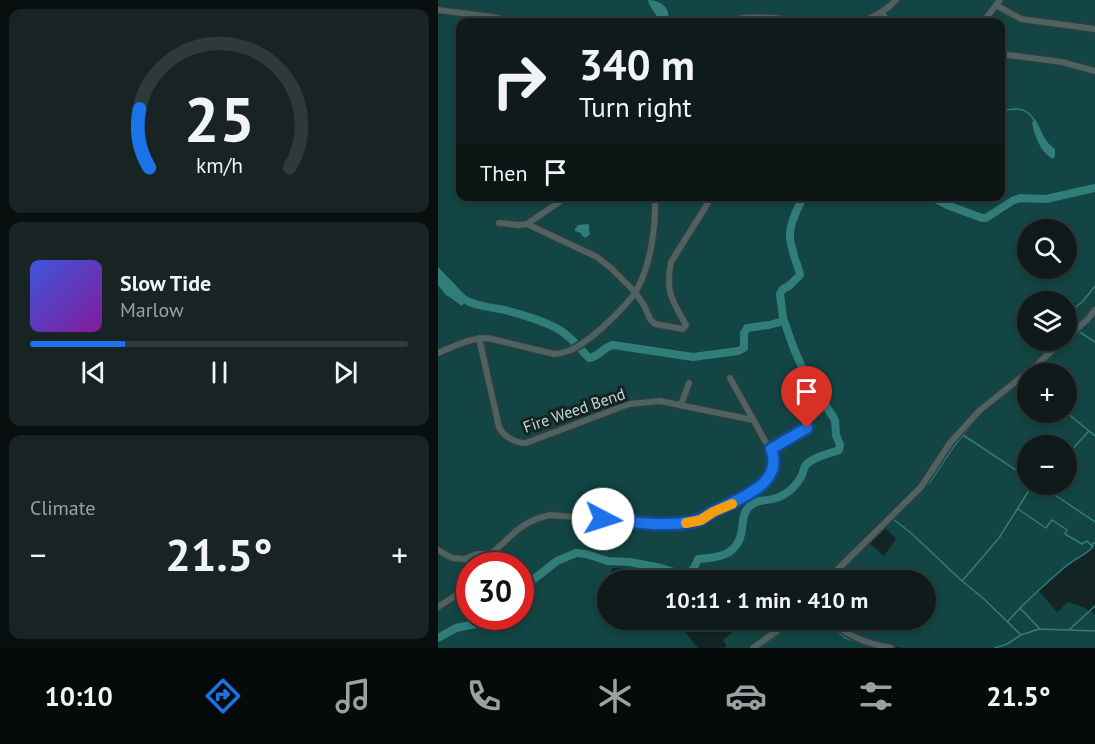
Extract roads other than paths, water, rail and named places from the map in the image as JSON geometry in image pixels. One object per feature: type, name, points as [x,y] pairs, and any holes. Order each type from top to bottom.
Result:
[{"type":"street","points":[[873,18],[896,0]]},
{"type":"street","points":[[986,18],[998,3],[1021,19],[1095,29]]},
{"type":"street","points":[[438,10],[497,18]]},
{"type":"street","points":[[882,13],[885,18]]},
{"type":"street","points":[[1005,55],[1062,62],[1095,71]]},
{"type":"street","points":[[499,223],[527,224],[561,201]]},
{"type":"street","points":[[438,353],[460,343],[479,338],[488,338],[554,354],[572,351],[601,329],[635,291],[644,273],[650,249],[654,228],[655,201]]},
{"type":"street","points":[[527,224],[597,257],[635,291],[655,324],[680,329],[686,325],[670,294],[671,262],[709,201]]},
{"type":"street","points":[[1077,329],[1095,310]]},
{"type":"street","name":"Fire Weed Bend","points":[[479,338],[499,427],[501,432],[517,442],[526,443],[629,404],[660,401],[753,420]]},
{"type":"street","points":[[837,570],[921,487],[950,443],[979,411],[1052,351]]},
{"type":"street","points":[[493,552],[520,527],[536,518],[550,515],[675,524],[701,520],[760,486],[772,469],[773,455],[730,378]]},
{"type":"street","points":[[681,405],[688,383]]},
{"type":"street","points":[[771,449],[807,428]]},
{"type":"street","points":[[438,550],[456,558]]},
{"type":"street","points":[[438,607],[456,595]]},
{"type":"street","points":[[753,648],[778,630]]},
{"type":"street","points":[[843,630],[875,645],[891,648]]},
{"type":"waterway","points":[[1005,110],[1024,110],[1034,120]]},
{"type":"waterway","points":[[939,201],[986,218],[1020,198],[1046,199],[1095,188]]},
{"type":"waterway","points":[[534,579],[557,561],[576,553],[677,573],[690,572],[698,559],[720,556],[737,545],[746,511],[752,504],[786,493],[798,482],[808,463],[839,450],[835,420],[804,372],[783,318],[780,294],[800,275],[790,232],[794,216],[802,201]]},
{"type":"waterway","points":[[1077,306],[1095,286]]},
{"type":"waterway","points":[[457,294],[474,304],[505,310],[552,326],[567,335],[589,358],[613,345],[693,357],[738,351],[744,348],[744,333],[747,328],[784,321]]},
{"type":"waterway","points":[[1078,331],[1095,342]]},
{"type":"waterway","points":[[994,403],[1017,384]]},
{"type":"waterway","points":[[898,514],[930,482],[954,446],[987,408]]},
{"type":"waterway","points":[[1077,421],[1095,436]]},
{"type":"waterway","points":[[1077,444],[1088,432]]},
{"type":"waterway","points":[[963,435],[1017,471]]},
{"type":"waterway","points":[[963,580],[999,538],[1026,495]]},
{"type":"waterway","points":[[1055,495],[1095,522]]},
{"type":"waterway","points":[[1018,509],[1046,528],[1052,520],[1067,530],[1065,534],[1082,544],[1087,541],[1092,546]]},
{"type":"waterway","points":[[893,519],[984,599],[1021,635]]},
{"type":"waterway","points":[[842,570],[893,519]]},
{"type":"waterway","points":[[1008,621],[1066,566],[1090,550],[1095,543]]},
{"type":"waterway","points":[[1069,630],[1095,606]]},
{"type":"waterway","points":[[1020,608],[1039,628]]},
{"type":"waterway","points":[[438,638],[456,628]]},
{"type":"waterway","points":[[995,648],[1039,629],[1095,631]]},
{"type":"waterway","points":[[759,648],[783,630]]},
{"type":"waterway","points":[[836,630],[845,638],[866,644]]}]
